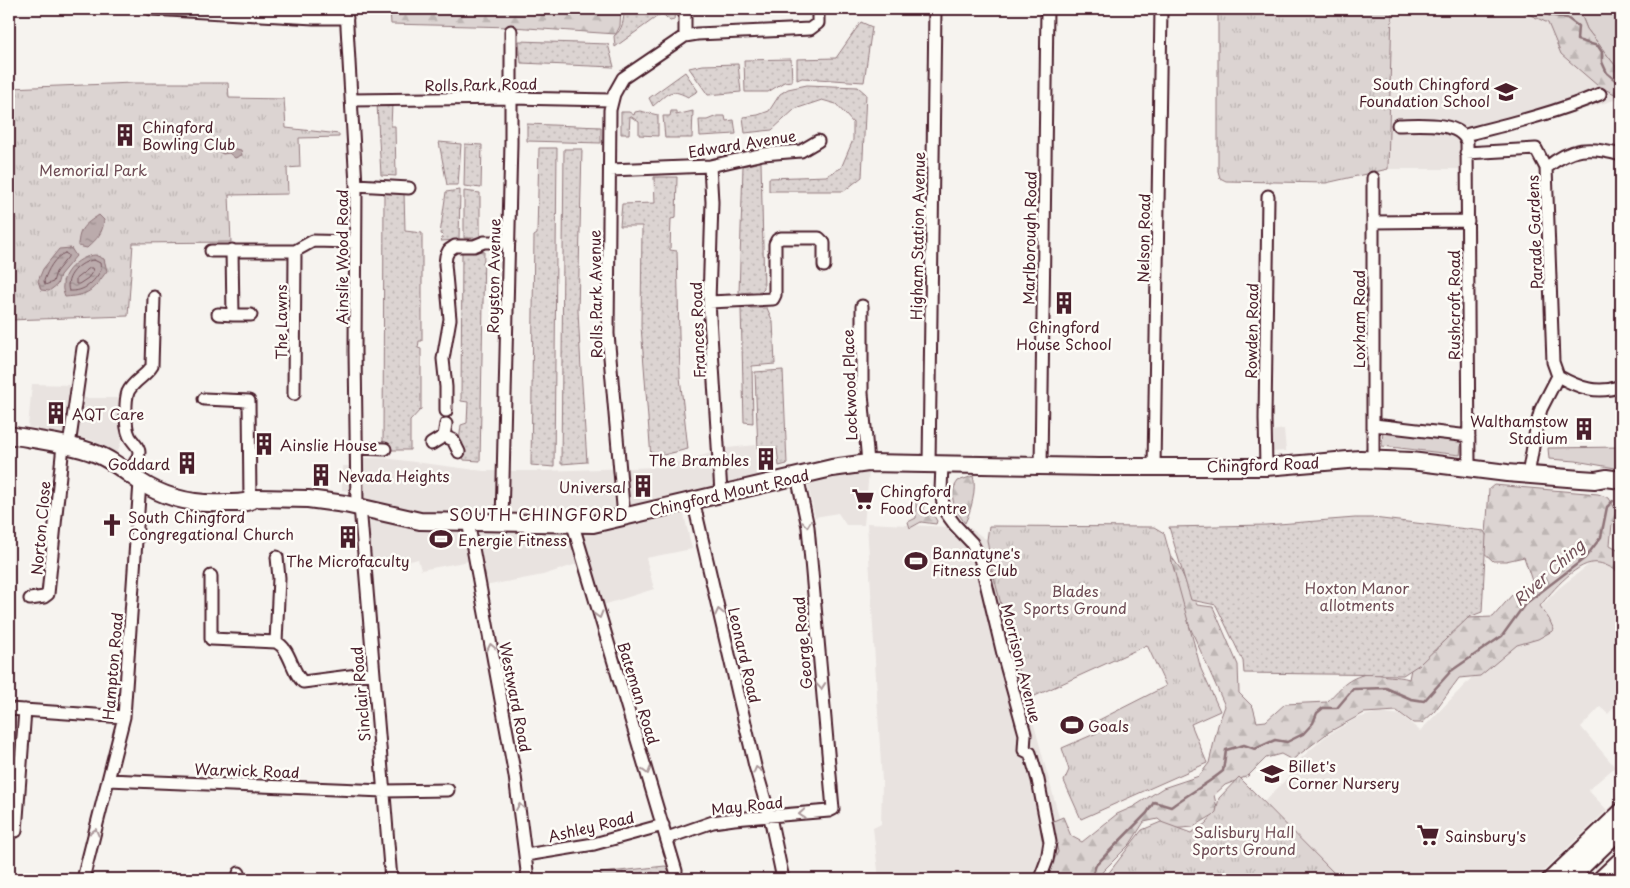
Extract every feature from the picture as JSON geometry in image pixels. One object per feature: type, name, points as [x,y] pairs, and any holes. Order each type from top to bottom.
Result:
[{"type":"highway","points":[[1566,879],[1621,826]]},
{"type":"highway","points":[[1584,879],[1621,844]]},
{"type":"highway","points":[[1604,879],[1621,864]]},
{"type":"highway","points":[[1617,879],[1621,876]]},
{"type":"main road","name":"Chingford Mount Road","points":[[9,435],[66,445],[97,454],[172,498],[199,504],[250,502],[255,498],[308,499],[359,506],[409,520],[436,522],[599,524],[721,493],[832,468],[868,463],[936,464]]},
{"type":"main road","name":"Chingford Road","points":[[936,464],[1041,467],[1266,467],[1360,459],[1411,461],[1528,475],[1621,480]]},
{"type":"main road","name":"Chingford Road","points":[[1595,480],[1606,485],[1621,487]]},
{"type":"street","points":[[151,9],[314,18],[347,14]]},
{"type":"street","points":[[685,9],[685,36]]},
{"type":"street","points":[[611,100],[618,84],[623,78],[685,36],[810,29],[818,23],[818,9]]},
{"type":"street","name":"Higham Station Avenue","points":[[935,9],[936,464]]},
{"type":"street","name":"Marlborough Road","points":[[1041,467],[1047,9]]},
{"type":"street","name":"Nelson Road","points":[[1154,467],[1161,9]]},
{"type":"street","name":"Ainslie Wood Road","points":[[347,14],[356,186],[355,242],[359,506]]},
{"type":"street","name":"Royston Avenue","points":[[502,522],[509,242],[511,31]]},
{"type":"street","points":[[1466,144],[1469,134],[1516,123],[1577,104],[1600,94]]},
{"type":"street","name":"Rolls Park Road","points":[[351,100],[511,98],[611,100]]},
{"type":"street","name":"Rolls Park Avenue","points":[[611,100],[608,334],[624,517]]},
{"type":"street","points":[[1398,125],[1446,126],[1455,130],[1466,144],[1536,149],[1546,168]]},
{"type":"street","name":"Edward Avenue","points":[[610,170],[710,166],[763,154],[800,151],[818,141]]},
{"type":"street","name":"Rushcroft Road","points":[[1466,144],[1469,468]]},
{"type":"street","name":"Parade Gardens","points":[[1558,376],[1553,362],[1546,168],[1559,158],[1576,151],[1590,149],[1621,155]]},
{"type":"street","name":"Frances Road","points":[[710,166],[712,202],[709,302],[721,493]]},
{"type":"street","name":"Loxham Road","points":[[1373,178],[1373,460]]},
{"type":"street","points":[[356,186],[409,188]]},
{"type":"street","name":"Rowden Road","points":[[1266,467],[1268,196]]},
{"type":"street","points":[[1373,222],[1468,221]]},
{"type":"street","points":[[709,302],[773,299],[775,244],[780,238],[820,238],[824,243],[824,266]]},
{"type":"street","points":[[211,250],[295,251],[313,241],[355,242]]},
{"type":"street","points":[[446,411],[443,359],[450,319],[446,256],[454,246],[474,246],[484,242],[509,242]]},
{"type":"street","points":[[232,250],[233,315]]},
{"type":"street","name":"The Lawns","points":[[294,394],[295,251]]},
{"type":"street","points":[[134,477],[139,452],[128,434],[127,394],[131,387],[152,366],[154,297]]},
{"type":"street","name":"Lockwood Place","points":[[862,306],[862,393],[868,463]]},
{"type":"street","points":[[218,314],[251,316]]},
{"type":"street","points":[[66,445],[83,348]]},
{"type":"street","points":[[1528,475],[1541,409],[1558,376],[1572,384],[1589,390],[1610,390],[1621,386]]},
{"type":"street","points":[[204,399],[249,401],[250,502]]},
{"type":"street","points":[[1374,425],[1469,436]]},
{"type":"street","points":[[431,444],[445,430],[459,452]]},
{"type":"street","name":"Norton Close","points":[[30,599],[44,597],[48,594],[66,445]]},
{"type":"street","points":[[357,448],[385,449]]},
{"type":"street","name":"Morrison Avenue","points":[[936,464],[944,510],[954,525],[972,542],[980,558],[1024,734],[1024,750],[1030,752],[1038,780],[1050,842],[1047,860],[1041,876]]},
{"type":"street","name":"George Road","points":[[797,476],[808,527],[812,590],[833,809]]},
{"type":"street","name":"Hampton Road","points":[[83,879],[124,718],[134,477]]},
{"type":"street","name":"Leonard Road","points":[[693,500],[753,757],[770,817],[783,879]]},
{"type":"street","name":"Sinclair Road","points":[[359,506],[391,879]]},
{"type":"street","name":"Westward Road","points":[[468,521],[515,776],[528,879]]},
{"type":"street","name":"Bateman Road","points":[[573,525],[676,871]]},
{"type":"street","points":[[276,642],[277,557]]},
{"type":"street","points":[[211,576],[212,639],[276,642],[283,647],[298,676],[304,682],[373,673]]},
{"type":"street","points":[[9,709],[124,718]]},
{"type":"street","points":[[16,832],[25,710]]},
{"type":"street","name":"Warwick Road","points":[[108,780],[384,791],[448,790]]},
{"type":"street","name":"May Road","points":[[667,838],[713,822],[738,818],[829,811],[833,809]]},
{"type":"street","points":[[1548,879],[1621,809]]},
{"type":"street","name":"Ashley Road","points":[[526,855],[594,844],[663,824]]},
{"type":"shaded area","name":"South Chingford Foundation School","points":[[1392,9],[1534,9],[1621,87],[1621,98],[1494,136],[1459,143],[1459,169],[1388,169]]},
{"type":"shaded area","points":[[32,384],[75,385],[79,398],[124,398],[123,437],[117,453],[91,440],[28,427]]},
{"type":"shaded area","points":[[1284,429],[1286,451],[1272,452],[1272,431]]},
{"type":"shaded area","points":[[756,445],[758,477],[679,493],[692,549],[646,558],[654,589],[600,606],[580,563],[543,575],[474,588],[469,561],[421,570],[418,559],[396,565],[371,568],[363,493],[342,490],[342,466],[352,466],[363,458],[384,458],[484,471],[543,471],[658,467],[727,448]]},
{"type":"shaded area","points":[[869,472],[864,525],[846,525],[838,513],[815,517],[807,481]]},
{"type":"shaded area","points":[[867,523],[970,528],[987,540],[992,570],[1071,861],[1066,879],[879,879],[873,828],[881,824],[882,782]]},
{"type":"shaded area","points":[[1621,562],[1621,700],[1608,714],[1600,707],[1581,727],[1615,767],[1588,790],[1607,810],[1535,879],[1340,879],[1264,802],[1295,770],[1292,766],[1326,736],[1357,718],[1379,712],[1401,715],[1420,731],[1559,588],[1591,563]]},
{"type":"green space","points":[[390,9],[621,9],[620,26],[616,34],[512,27],[391,24]]},
{"type":"green space","points":[[624,9],[675,9],[674,20],[670,21],[662,13],[615,47],[614,36],[621,27]]},
{"type":"green space","points":[[1218,9],[1392,9],[1388,169],[1326,183],[1226,181],[1220,178],[1218,171]]},
{"type":"green space","points":[[1517,9],[1579,9],[1587,29],[1621,73],[1621,97],[1598,86],[1561,54],[1548,23]]},
{"type":"green space","points":[[1579,9],[1621,9],[1621,73],[1587,29]]},
{"type":"green space","points":[[861,22],[872,27],[864,82],[802,78],[797,80],[797,59],[836,58]]},
{"type":"green space","points":[[519,41],[608,44],[614,67],[521,63]]},
{"type":"green space","points":[[791,59],[792,81],[784,82],[768,92],[745,92],[744,60]]},
{"type":"green space","points":[[738,64],[741,92],[708,95],[689,68],[703,65]]},
{"type":"green space","points":[[685,72],[698,91],[688,97],[677,92],[669,93],[653,106],[649,98]]},
{"type":"green space","name":"Memorial Park","points":[[133,83],[228,83],[229,98],[284,99],[286,128],[339,134],[339,137],[299,138],[300,167],[287,168],[288,194],[229,195],[231,242],[133,243],[128,316],[9,320],[9,88]]},
{"type":"green space","points":[[807,85],[858,87],[866,94],[862,177],[844,191],[769,191],[769,178],[826,176],[841,168],[853,140],[853,123],[836,104],[822,100],[795,109],[772,130],[745,133],[743,117],[769,111],[780,94],[788,89]]},
{"type":"green space","points":[[377,104],[392,104],[391,126],[395,126],[396,176],[381,175]]},
{"type":"green space","points":[[640,111],[658,115],[658,136],[639,135],[639,122],[630,116],[629,134],[621,134],[621,112],[629,112],[634,115],[635,112]]},
{"type":"green space","points":[[671,111],[676,111],[676,115],[693,111],[692,138],[665,138],[663,116],[670,116]]},
{"type":"green space","points":[[717,116],[725,116],[726,121],[734,120],[736,134],[700,136],[699,120],[707,120]]},
{"type":"green space","points":[[527,124],[601,127],[601,143],[527,141]]},
{"type":"green space","points":[[439,142],[461,144],[458,185],[447,185]]},
{"type":"green space","points":[[465,144],[482,145],[481,188],[464,186]]},
{"type":"green space","points":[[539,148],[557,148],[554,467],[531,465],[534,236],[537,234]]},
{"type":"green space","points":[[564,149],[582,149],[578,311],[587,462],[561,464]]},
{"type":"green space","points":[[761,162],[764,289],[762,291],[739,293],[743,166]]},
{"type":"green space","points":[[654,177],[677,177],[676,218],[671,219],[670,250],[677,251],[680,377],[688,449],[651,458],[641,326],[642,226],[620,226],[622,204],[655,203]]},
{"type":"green space","points":[[384,190],[404,192],[405,231],[422,233],[422,341],[419,341],[418,348],[421,349],[421,409],[410,421],[410,450],[388,450],[383,445]]},
{"type":"green space","points":[[460,190],[459,240],[441,241],[443,235],[440,234],[446,192]]},
{"type":"green space","points":[[464,191],[480,193],[480,238],[464,238]]},
{"type":"green space","points":[[462,251],[484,251],[480,461],[464,460],[459,442],[461,425],[467,423],[468,402],[461,401]]},
{"type":"green space","points":[[741,308],[767,308],[773,322],[775,364],[752,366],[753,423],[744,422]]},
{"type":"green space","points":[[783,370],[787,464],[779,466],[777,449],[758,451],[755,372]]},
{"type":"green space","points":[[1383,428],[1462,437],[1460,455],[1382,446]]},
{"type":"green space","points":[[1621,447],[1621,469],[1576,461],[1549,459],[1548,448]]},
{"type":"green space","points":[[973,476],[973,499],[965,523],[955,508],[953,492],[958,481]]},
{"type":"green space","points":[[1494,485],[1598,494],[1609,498],[1617,512],[1612,524],[1610,545],[1619,550],[1621,573],[1599,563],[1591,563],[1566,577],[1540,606],[1554,630],[1538,639],[1517,645],[1480,676],[1459,678],[1434,712],[1422,723],[1413,723],[1397,711],[1364,713],[1329,732],[1292,760],[1281,754],[1266,758],[1248,776],[1225,785],[1214,795],[1218,812],[1193,827],[1170,829],[1158,819],[1144,822],[1130,844],[1103,871],[1099,879],[1044,879],[1058,852],[1051,822],[1063,817],[1071,836],[1082,842],[1117,814],[1133,807],[1163,788],[1199,776],[1209,763],[1218,725],[1225,706],[1189,625],[1177,591],[1171,556],[1179,567],[1197,605],[1213,607],[1238,665],[1239,693],[1253,707],[1257,722],[1266,721],[1285,704],[1327,702],[1347,682],[1365,674],[1373,672],[1409,679],[1412,664],[1420,648],[1435,651],[1456,626],[1467,618],[1493,617],[1512,595],[1527,591],[1532,581],[1524,557],[1506,561],[1493,561],[1480,549],[1486,535],[1489,489]]},
{"type":"green space","points":[[919,497],[921,501],[924,501],[924,512],[934,516],[937,521],[936,524],[921,522],[910,528],[908,522],[916,518],[916,502]]},
{"type":"green space","name":"Hoxton Manor allotments","points":[[1373,518],[1484,531],[1486,535],[1482,612],[1469,617],[1420,664],[1403,675],[1244,673],[1243,661],[1216,605],[1191,600],[1169,527],[1266,525]]},
{"type":"green space","name":"Blades Sports Ground","points":[[989,526],[1154,527],[1164,533],[1201,669],[1220,711],[1191,724],[1207,763],[1081,819],[1064,781],[1069,770],[1062,748],[1099,732],[1095,722],[1166,686],[1147,645],[1026,700],[992,570],[987,540]]},
{"type":"green space","name":"Salisbury Hall Sports Ground","points":[[1239,777],[1340,879],[1104,879],[1142,830],[1161,822],[1191,833],[1205,824],[1216,812],[1219,798]]},
{"type":"green space","points":[[665,866],[697,879],[601,879],[601,873]]},
{"type":"water","points":[[226,147],[241,150],[242,155],[235,158],[229,153],[223,154],[219,152],[219,149]]},
{"type":"water","points":[[99,215],[104,220],[99,236],[87,248],[78,246],[83,228]]},
{"type":"water","points":[[71,248],[76,256],[60,275],[57,285],[49,291],[41,290],[38,281],[43,269],[59,249]]},
{"type":"water","points":[[95,255],[104,259],[107,271],[90,291],[80,295],[65,297],[64,279],[69,269],[84,258]]},
{"type":"waterway","name":"River Ching","points":[[1546,9],[1549,15],[1567,18],[1578,26],[1577,40],[1598,46],[1602,52],[1602,62],[1607,73],[1621,85]]},
{"type":"waterway","name":"River Ching","points":[[1091,879],[1096,865],[1147,813],[1154,802],[1171,807],[1223,771],[1226,750],[1244,745],[1255,749],[1275,740],[1287,742],[1303,734],[1313,723],[1317,713],[1323,708],[1337,708],[1353,689],[1386,688],[1411,699],[1424,701],[1451,671],[1502,636],[1525,604],[1585,558],[1601,537],[1607,507],[1613,501]]},
{"type":"place","name":"South Chingford Foundation School","points":[[1506,92]]},
{"type":"place","name":"Chingford Bowling Club","points":[[125,135]]},
{"type":"place","name":"Chingford House School","points":[[1064,303]]},
{"type":"place","name":"AQT Care","points":[[56,413]]},
{"type":"place","name":"Walthamstow Stadium","points":[[1584,429]]},
{"type":"place","name":"Ainslie House","points":[[264,444]]},
{"type":"place","name":"The Brambles","points":[[766,459]]},
{"type":"place","name":"Goddard","points":[[187,463]]},
{"type":"place","name":"Nevada Heights","points":[[321,475]]},
{"type":"place","name":"Universal","points":[[643,486]]},
{"type":"place","name":"Chingford Food Centre","points":[[863,499]]},
{"type":"place","name":"South Chingford Congregational Church","points":[[112,525]]},
{"type":"place","name":"The Microfaculty","points":[[348,537]]},
{"type":"place","name":"Energie Fitness","points":[[441,539]]},
{"type":"place","name":"Bannatyne's Fitness Club","points":[[916,561]]},
{"type":"place","name":"Goals","points":[[1072,725]]},
{"type":"place","name":"Billet's Corner Nursery","points":[[1272,774]]},
{"type":"place","name":"Sainsbury's","points":[[1428,835]]},
{"type":"district","name":"SOUTH CHINGFORD","points":[[539,514]]}]
